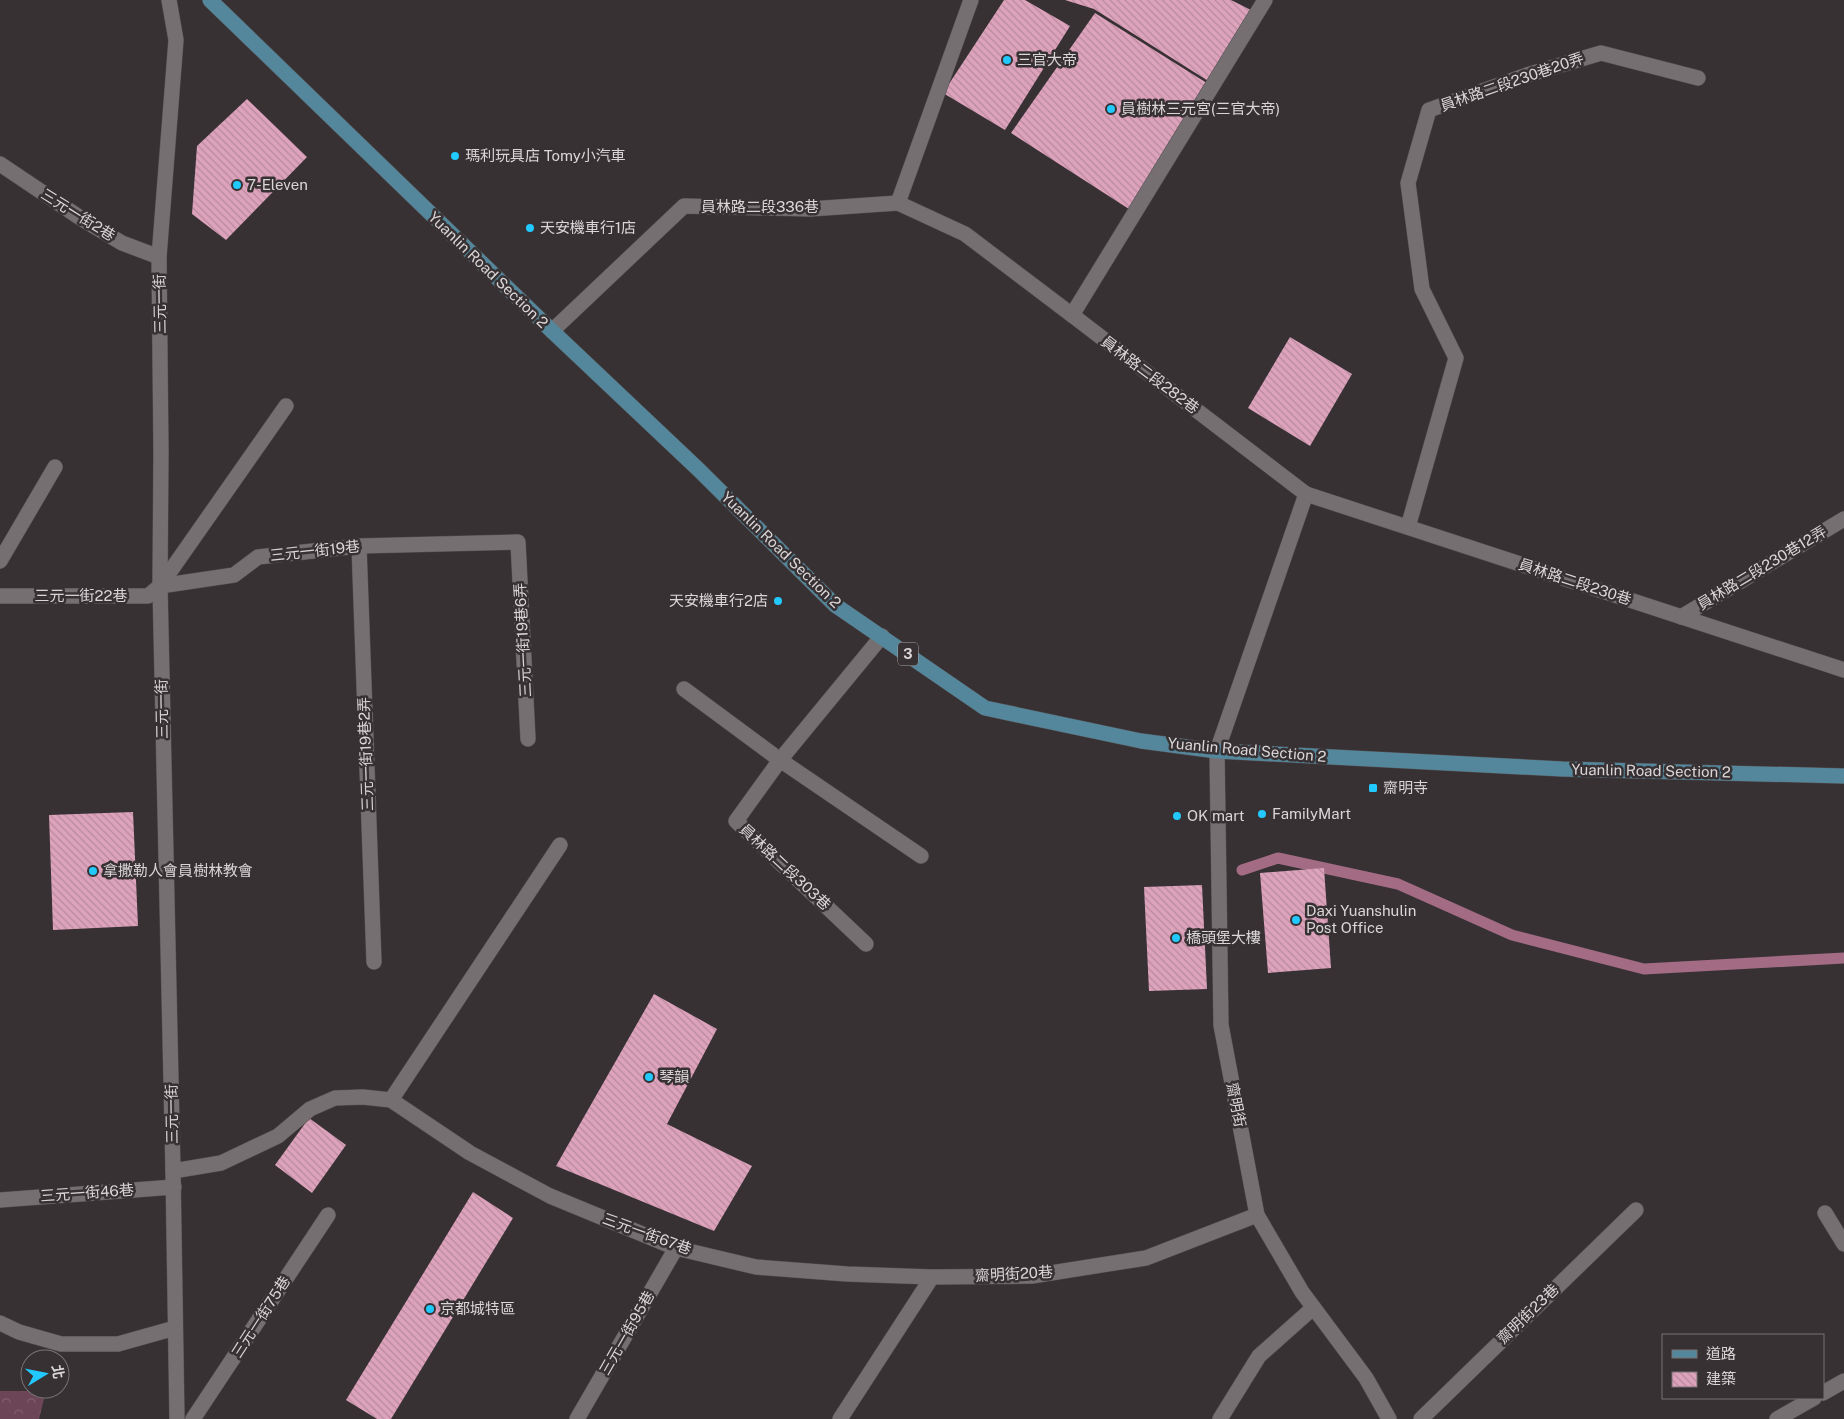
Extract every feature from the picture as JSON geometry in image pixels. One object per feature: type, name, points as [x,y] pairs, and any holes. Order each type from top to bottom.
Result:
[{"type":"main road","name":"Yuanlin Road Section 2","points":[[210,0],[552,331],[699,470],[835,605],[985,708],[1141,740],[1217,751],[1562,769],[1844,776]]},
{"type":"street","name":"三元一街","points":[[169,0],[176,40],[159,257],[160,586],[174,1187],[177,1419]]},
{"type":"street","points":[[898,204],[971,0]]},
{"type":"street","points":[[1072,316],[1265,0]]},
{"type":"street","name":"員林路二段230巷20弄","points":[[1408,527],[1456,358],[1422,289],[1408,183],[1429,110],[1527,75],[1601,53],[1698,78]]},
{"type":"street","name":"三元一街2巷","points":[[0,164],[82,219],[122,243],[159,257]]},
{"type":"street","name":"員林路二段336巷","points":[[552,331],[684,206],[810,209],[898,204],[965,234],[1072,316]]},
{"type":"street","name":"員林路二段282巷","points":[[1072,316],[1306,494]]},
{"type":"street","points":[[160,586],[286,406]]},
{"type":"street","points":[[0,561],[55,467]]},
{"type":"street","points":[[1217,751],[1306,494]]},
{"type":"street","name":"員林路二段230巷","points":[[1306,494],[1844,670]]},
{"type":"street","name":"員林路二段230巷12弄","points":[[1681,617],[1844,519]]},
{"type":"street","name":"三元一街19巷","points":[[160,586],[234,575],[258,557],[359,546],[518,542]]},
{"type":"street","name":"三元一街19巷6弄","points":[[518,542],[528,739]]},
{"type":"street","name":"三元一街19巷2弄","points":[[359,546],[374,962]]},
{"type":"street","name":"三元一街22巷","points":[[0,596],[148,596],[160,586]]},
{"type":"street","name":"員林路二段303巷","points":[[866,944],[736,822],[780,760],[882,636]]},
{"type":"street","points":[[684,689],[780,760],[921,856]]},
{"type":"street","name":"齋明街","points":[[1217,751],[1221,1025],[1257,1215],[1302,1292],[1366,1378],[1389,1419]]},
{"type":"street","points":[[391,1100],[560,845]]},
{"type":"street","name":"三元一街67巷","points":[[173,1171],[221,1163],[278,1136],[310,1109],[335,1098],[363,1097],[391,1100],[470,1153],[550,1196],[676,1248],[756,1267],[847,1274],[932,1276]]},
{"type":"street","name":"三元一街46巷","points":[[0,1200],[174,1187]]},
{"type":"street","name":"齋明街23巷","points":[[1421,1419],[1636,1210]]},
{"type":"street","points":[[1825,1213],[1844,1244]]},
{"type":"street","name":"三元一街75巷","points":[[193,1419],[328,1214]]},
{"type":"street","name":"齋明街20巷","points":[[932,1276],[1032,1276],[1146,1258],[1257,1215]]},
{"type":"street","name":"三元一街95巷","points":[[578,1419],[676,1248]]},
{"type":"street","points":[[840,1419],[932,1276]]},
{"type":"street","points":[[1220,1419],[1259,1356],[1313,1308]]},
{"type":"street","points":[[0,1324],[19,1332],[61,1344],[118,1344],[175,1328]]},
{"type":"street","points":[[1824,1392],[1844,1381]]},
{"type":"street","points":[[1777,1419],[1812,1399]]},
{"type":"green space","points":[[0,1391],[20,1391],[20,1399],[44,1399],[39,1419],[0,1419]]},
{"type":"building","name":"三官大帝","points":[[1004,0],[1025,0],[1070,26],[1005,130],[943,93]]},
{"type":"building","points":[[1065,0],[1231,0],[1251,10],[1213,84],[1094,9]]},
{"type":"building","name":"員樹林三元宮(三官大帝)","points":[[1095,13],[1210,85],[1132,211],[1011,133]]},
{"type":"building","name":"7-Eleven","points":[[247,99],[307,157],[226,240],[192,214],[197,146]]},
{"type":"building","points":[[1290,337],[1352,374],[1310,446],[1248,408]]},
{"type":"building","name":"拿撒勒人會員樹林教會","points":[[133,812],[138,926],[53,930],[49,815]]},
{"type":"building","name":"Daxi Yuanshulin Post Office","points":[[1324,868],[1331,968],[1268,973],[1260,873]]},
{"type":"building","name":"橋頭堡大樓","points":[[1202,885],[1207,989],[1149,991],[1144,887]]},
{"type":"building","name":"琴韻","points":[[654,994],[717,1029],[667,1124],[752,1166],[714,1231],[556,1166]]},
{"type":"building","points":[[309,1118],[346,1145],[312,1193],[275,1165]]},
{"type":"building","name":"京都城特區","points":[[473,1192],[513,1218],[391,1419],[377,1419],[346,1400]]},
{"type":"waterway","points":[[1242,870],[1278,858],[1398,884],[1512,935],[1644,969],[1844,958]]},
{"type":"place","name":"三官大帝","points":[[1007,60]]},
{"type":"place","name":"員樹林三元宮(三官大帝)","points":[[1111,109]]},
{"type":"place","name":"瑪利玩具店 Tomy小汽車","points":[[455,156]]},
{"type":"place","name":"7-Eleven","points":[[237,185]]},
{"type":"place","name":"天安機車行1店","points":[[530,228]]},
{"type":"place","name":"天安機車行2店","points":[[778,601]]},
{"type":"place","name":"齋明寺","points":[[1373,788]]},
{"type":"place","name":"FamilyMart","points":[[1262,814]]},
{"type":"place","name":"OK mart","points":[[1177,816]]},
{"type":"place","name":"拿撒勒人會員樹林教會","points":[[93,871]]},
{"type":"place","name":"Daxi Yuanshulin Post Office","points":[[1296,920]]},
{"type":"place","name":"橋頭堡大樓","points":[[1176,938]]},
{"type":"place","name":"琴韻","points":[[649,1077]]},
{"type":"place","name":"京都城特區","points":[[430,1309]]}]
